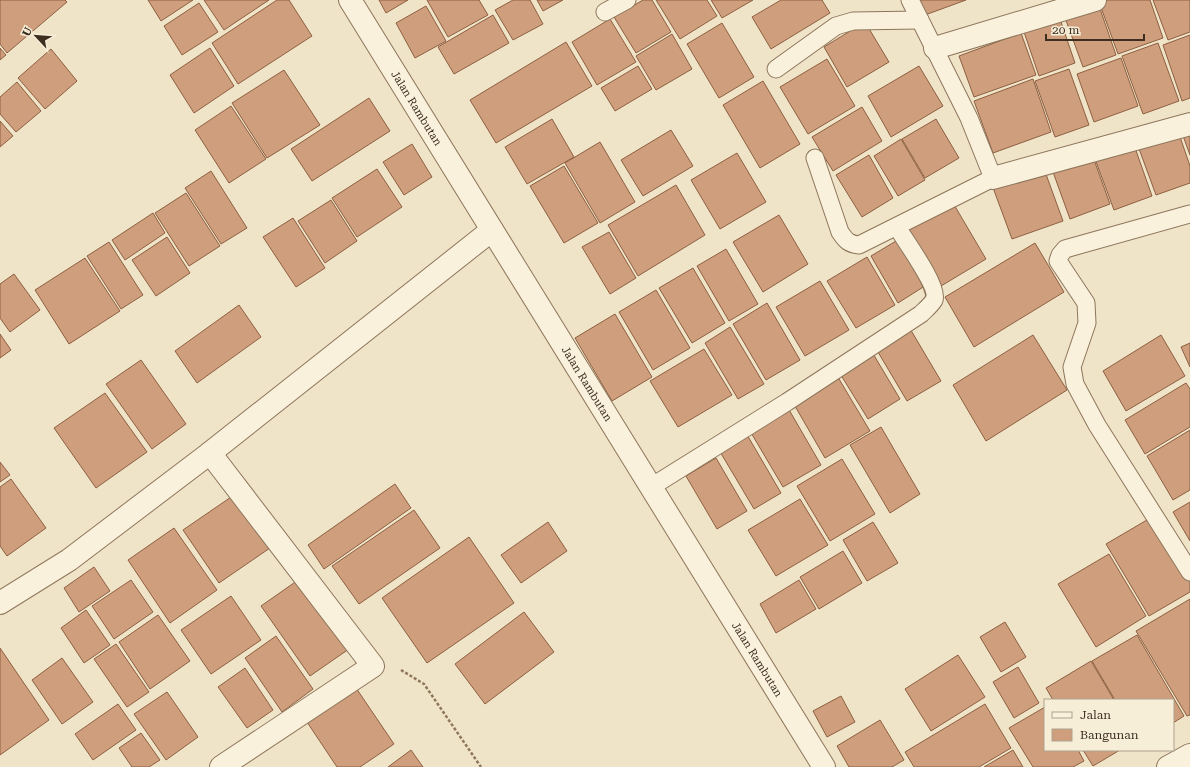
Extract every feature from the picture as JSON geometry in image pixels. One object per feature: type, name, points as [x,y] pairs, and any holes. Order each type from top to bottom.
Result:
[{"type":"street","name":"Jalan Rambutan","points":[[350,0],[824,767]]},
{"type":"street","points":[[935,48],[1095,0]]},
{"type":"street","points":[[992,178],[1190,124]]},
{"type":"street","points":[[0,603],[69,560],[210,453],[492,230]]},
{"type":"street","points":[[210,453],[373,666],[221,767]]},
{"type":"street","points":[[1168,767],[1190,755]]},
{"type":"lane","points":[[606,12],[627,0]]},
{"type":"lane","points":[[815,158],[840,232],[846,241],[852,245],[859,245],[897,227],[992,178],[969,118],[910,0]]},
{"type":"lane","points":[[776,69],[836,26],[853,21],[920,20]]},
{"type":"lane","points":[[1190,214],[1065,249],[1060,255],[1058,261],[1086,303],[1087,323],[1072,367],[1075,384],[1097,424],[1190,572]]},
{"type":"lane","points":[[651,487],[787,402],[921,314],[934,300],[935,295],[932,283],[897,227]]},
{"type":"path","points":[[373,666],[402,671],[424,684],[481,767]]},
{"type":"building","points":[[0,0],[65,0],[67,2],[7,53],[0,44]]},
{"type":"building","points":[[148,0],[193,0],[161,21]]},
{"type":"building","points":[[204,0],[269,0],[224,30]]},
{"type":"building","points":[[277,0],[289,0],[312,36],[238,84],[212,43]]},
{"type":"building","points":[[379,0],[408,0],[386,13]]},
{"type":"building","points":[[427,0],[479,0],[488,15],[448,37]]},
{"type":"building","points":[[513,0],[530,0],[543,24],[513,40],[495,10]]},
{"type":"building","points":[[537,0],[563,0],[543,11]]},
{"type":"building","points":[[643,0],[652,0],[671,32],[636,53],[614,17]]},
{"type":"building","points":[[656,0],[707,0],[717,16],[680,39]]},
{"type":"building","points":[[711,0],[753,0],[722,18]]},
{"type":"building","points":[[781,0],[822,0],[830,13],[771,49],[752,17]]},
{"type":"building","points":[[920,0],[966,0],[925,15]]},
{"type":"building","points":[[1106,0],[1150,0],[1163,38],[1118,54],[1099,2]]},
{"type":"building","points":[[1153,0],[1190,0],[1190,32],[1168,40]]},
{"type":"building","points":[[199,3],[218,32],[182,55],[164,26]]},
{"type":"building","points":[[1098,3],[1116,55],[1083,67],[1064,15]]},
{"type":"building","points":[[426,6],[446,41],[415,58],[396,23]]},
{"type":"building","points":[[493,15],[509,43],[454,74],[438,47]]},
{"type":"building","points":[[610,19],[636,62],[597,85],[572,42]]},
{"type":"building","points":[[1060,19],[1075,63],[1039,76],[1024,32]]},
{"type":"building","points":[[865,22],[889,62],[847,87],[824,47]]},
{"type":"building","points":[[722,23],[754,77],[719,98],[687,44]]},
{"type":"building","points":[[1021,33],[1036,75],[974,97],[959,56]]},
{"type":"building","points":[[672,34],[692,69],[656,90],[636,56]]},
{"type":"building","points":[[1190,35],[1190,98],[1182,101],[1163,45]]},
{"type":"building","points":[[566,42],[592,86],[496,143],[470,100]]},
{"type":"building","points":[[1158,43],[1179,101],[1143,114],[1122,56]]},
{"type":"building","points":[[0,48],[6,55],[0,60]]},
{"type":"building","points":[[210,48],[234,86],[194,113],[170,75]]},
{"type":"building","points":[[51,49],[77,81],[45,109],[18,78]]},
{"type":"building","points":[[1121,58],[1138,106],[1094,122],[1077,74]]},
{"type":"building","points":[[827,59],[855,106],[808,134],[780,87]]},
{"type":"building","points":[[638,66],[652,89],[615,111],[601,88]]},
{"type":"building","points":[[919,66],[943,106],[891,137],[868,96]]},
{"type":"building","points":[[1069,69],[1089,125],[1055,137],[1035,81]]},
{"type":"building","points":[[284,70],[320,125],[267,158],[232,103]]},
{"type":"building","points":[[1033,79],[1051,132],[993,153],[974,101]]},
{"type":"building","points":[[763,81],[800,144],[760,168],[723,105]]},
{"type":"building","points":[[17,82],[41,111],[16,132],[0,114],[0,97]]},
{"type":"building","points":[[369,98],[390,131],[312,181],[291,149]]},
{"type":"building","points":[[231,106],[266,159],[229,183],[195,130]]},
{"type":"building","points":[[862,107],[882,141],[833,171],[812,137]]},
{"type":"building","points":[[552,119],[574,157],[527,184],[505,147]]},
{"type":"building","points":[[936,119],[959,158],[925,178],[902,139]]},
{"type":"building","points":[[0,121],[13,136],[0,147]]},
{"type":"building","points":[[671,130],[693,166],[643,196],[621,160]]},
{"type":"building","points":[[1190,130],[1190,155],[1182,133]]},
{"type":"building","points":[[1178,131],[1190,166],[1190,183],[1156,195],[1138,146]]},
{"type":"building","points":[[901,139],[925,180],[898,196],[874,156]]},
{"type":"building","points":[[600,142],[635,202],[600,223],[565,163]]},
{"type":"building","points":[[412,144],[432,177],[404,195],[383,162]]},
{"type":"building","points":[[1134,145],[1152,196],[1114,210],[1095,159]]},
{"type":"building","points":[[737,153],[766,202],[720,229],[691,180]]},
{"type":"building","points":[[869,155],[893,198],[862,217],[836,175]]},
{"type":"building","points":[[1093,157],[1110,204],[1070,219],[1053,172]]},
{"type":"building","points":[[564,166],[598,223],[564,243],[530,186]]},
{"type":"building","points":[[1043,166],[1063,221],[1012,239],[992,185]]},
{"type":"building","points":[[377,169],[402,207],[357,237],[332,198]]},
{"type":"building","points":[[211,171],[247,228],[221,244],[185,188]]},
{"type":"building","points":[[676,185],[705,235],[638,276],[608,225]]},
{"type":"building","points":[[186,193],[220,246],[189,266],[155,213]]},
{"type":"building","points":[[331,200],[357,241],[325,263],[298,221]]},
{"type":"building","points":[[953,203],[986,259],[941,286],[908,230]]},
{"type":"building","points":[[153,213],[165,233],[125,260],[112,240]]},
{"type":"building","points":[[779,215],[808,264],[763,292],[733,242]]},
{"type":"building","points":[[293,218],[325,268],[296,287],[263,237]]},
{"type":"building","points":[[609,232],[636,278],[610,294],[582,247]]},
{"type":"building","points":[[167,237],[190,273],[156,296],[132,260]]},
{"type":"building","points":[[901,238],[928,284],[898,303],[871,256]]},
{"type":"building","points":[[109,242],[143,295],[121,309],[87,256]]},
{"type":"building","points":[[1035,243],[1064,292],[974,347],[945,297]]},
{"type":"building","points":[[726,249],[758,304],[729,321],[697,266]]},
{"type":"building","points":[[867,257],[895,305],[856,328],[827,281]]},
{"type":"building","points":[[85,258],[120,311],[69,344],[35,290]]},
{"type":"building","points":[[693,268],[725,323],[692,343],[659,288]]},
{"type":"building","points":[[14,274],[40,310],[10,332],[0,318],[0,284]]},
{"type":"building","points":[[820,281],[849,330],[805,356],[776,307]]},
{"type":"building","points":[[656,290],[690,348],[653,370],[619,312]]},
{"type":"building","points":[[767,303],[800,360],[766,380],[733,324]]},
{"type":"building","points":[[239,305],[261,337],[197,383],[175,351]]},
{"type":"building","points":[[615,314],[652,377],[612,401],[575,338]]},
{"type":"building","points":[[730,327],[764,384],[738,399],[705,343]]},
{"type":"building","points":[[909,327],[941,381],[907,401],[875,347]]},
{"type":"building","points":[[0,334],[11,350],[0,358]]},
{"type":"building","points":[[1033,335],[1067,390],[986,441],[953,385]]},
{"type":"building","points":[[1161,335],[1185,376],[1126,411],[1103,371]]},
{"type":"building","points":[[1190,343],[1190,367],[1181,347]]},
{"type":"building","points":[[704,349],[732,395],[678,427],[650,381]]},
{"type":"building","points":[[872,352],[900,399],[868,419],[839,372]]},
{"type":"building","points":[[141,360],[186,424],[152,449],[106,384]]},
{"type":"building","points":[[836,374],[870,431],[825,458],[792,401]]},
{"type":"building","points":[[1186,383],[1190,389],[1190,427],[1145,454],[1125,420]]},
{"type":"building","points":[[105,393],[147,452],[96,488],[54,428]]},
{"type":"building","points":[[788,408],[821,465],[783,487],[750,431]]},
{"type":"building","points":[[881,427],[920,494],[890,513],[850,445]]},
{"type":"building","points":[[1190,430],[1190,490],[1173,500],[1147,456]]},
{"type":"building","points":[[746,433],[781,493],[754,509],[719,450]]},
{"type":"building","points":[[716,458],[747,511],[717,529],[686,476]]},
{"type":"building","points":[[842,459],[875,514],[830,541],[797,486]]},
{"type":"building","points":[[0,462],[10,475],[0,482]]},
{"type":"building","points":[[11,479],[46,528],[7,556],[0,546],[0,487]]},
{"type":"building","points":[[395,484],[411,508],[324,569],[308,545]]},
{"type":"building","points":[[234,495],[270,548],[219,583],[183,530]]},
{"type":"building","points":[[800,499],[828,545],[776,576],[748,530]]},
{"type":"building","points":[[1190,502],[1190,541],[1173,512]]},
{"type":"building","points":[[414,510],[440,548],[359,604],[332,566]]},
{"type":"building","points":[[1152,517],[1190,581],[1190,592],[1149,616],[1106,544]]},
{"type":"building","points":[[548,522],[567,551],[521,583],[501,555]]},
{"type":"building","points":[[873,522],[898,563],[867,581],[843,540]]},
{"type":"building","points":[[174,528],[217,590],[170,623],[128,560]]},
{"type":"building","points":[[469,537],[514,603],[427,663],[382,598]]},
{"type":"building","points":[[843,551],[862,583],[819,609],[800,577]]},
{"type":"building","points":[[1109,554],[1146,616],[1096,647],[1058,584]]},
{"type":"building","points":[[94,567],[110,591],[79,612],[64,588]]},
{"type":"building","points":[[301,578],[349,649],[310,676],[261,606]]},
{"type":"building","points":[[131,580],[153,612],[114,639],[92,606]]},
{"type":"building","points":[[799,580],[816,609],[776,633],[760,604]]},
{"type":"building","points":[[231,596],[261,640],[211,674],[181,630]]},
{"type":"building","points":[[1190,599],[1190,715],[1187,716],[1136,631]]},
{"type":"building","points":[[86,610],[110,645],[84,663],[61,628]]},
{"type":"building","points":[[524,612],[554,652],[485,704],[455,664]]},
{"type":"building","points":[[158,615],[190,661],[150,689],[119,642]]},
{"type":"building","points":[[1005,622],[1026,657],[1001,672],[980,637]]},
{"type":"building","points":[[1137,635],[1184,716],[1174,722],[1174,699],[1114,699],[1092,661]]},
{"type":"building","points":[[276,636],[313,689],[282,712],[245,658]]},
{"type":"building","points":[[116,644],[149,692],[127,707],[94,659]]},
{"type":"building","points":[[0,648],[49,720],[0,755]]},
{"type":"building","points":[[958,655],[985,697],[931,731],[905,689]]},
{"type":"building","points":[[62,658],[93,702],[62,724],[32,680]]},
{"type":"building","points":[[1091,661],[1113,699],[1052,699],[1046,688]]},
{"type":"building","points":[[1018,667],[1039,703],[1014,718],[993,682]]},
{"type":"building","points":[[245,668],[273,710],[247,728],[218,687]]},
{"type":"building","points":[[354,685],[394,744],[360,767],[337,767],[305,719]]},
{"type":"building","points":[[167,692],[198,737],[166,760],[134,714]]},
{"type":"building","points":[[841,696],[855,722],[827,737],[813,711]]},
{"type":"building","points":[[118,704],[136,730],[93,760],[75,734]]},
{"type":"building","points":[[985,704],[1011,748],[979,767],[914,767],[905,752]]},
{"type":"building","points":[[1044,708],[1044,751],[1079,751],[1084,761],[1073,767],[1033,767],[1009,728]]},
{"type":"building","points":[[880,720],[904,760],[892,767],[849,767],[837,746]]},
{"type":"building","points":[[141,733],[160,760],[149,767],[132,767],[119,748]]},
{"type":"building","points":[[411,750],[423,767],[388,767]]},
{"type":"building","points":[[1013,750],[1023,767],[984,767]]},
{"type":"building","points":[[1084,751],[1118,751],[1093,766]]}]
